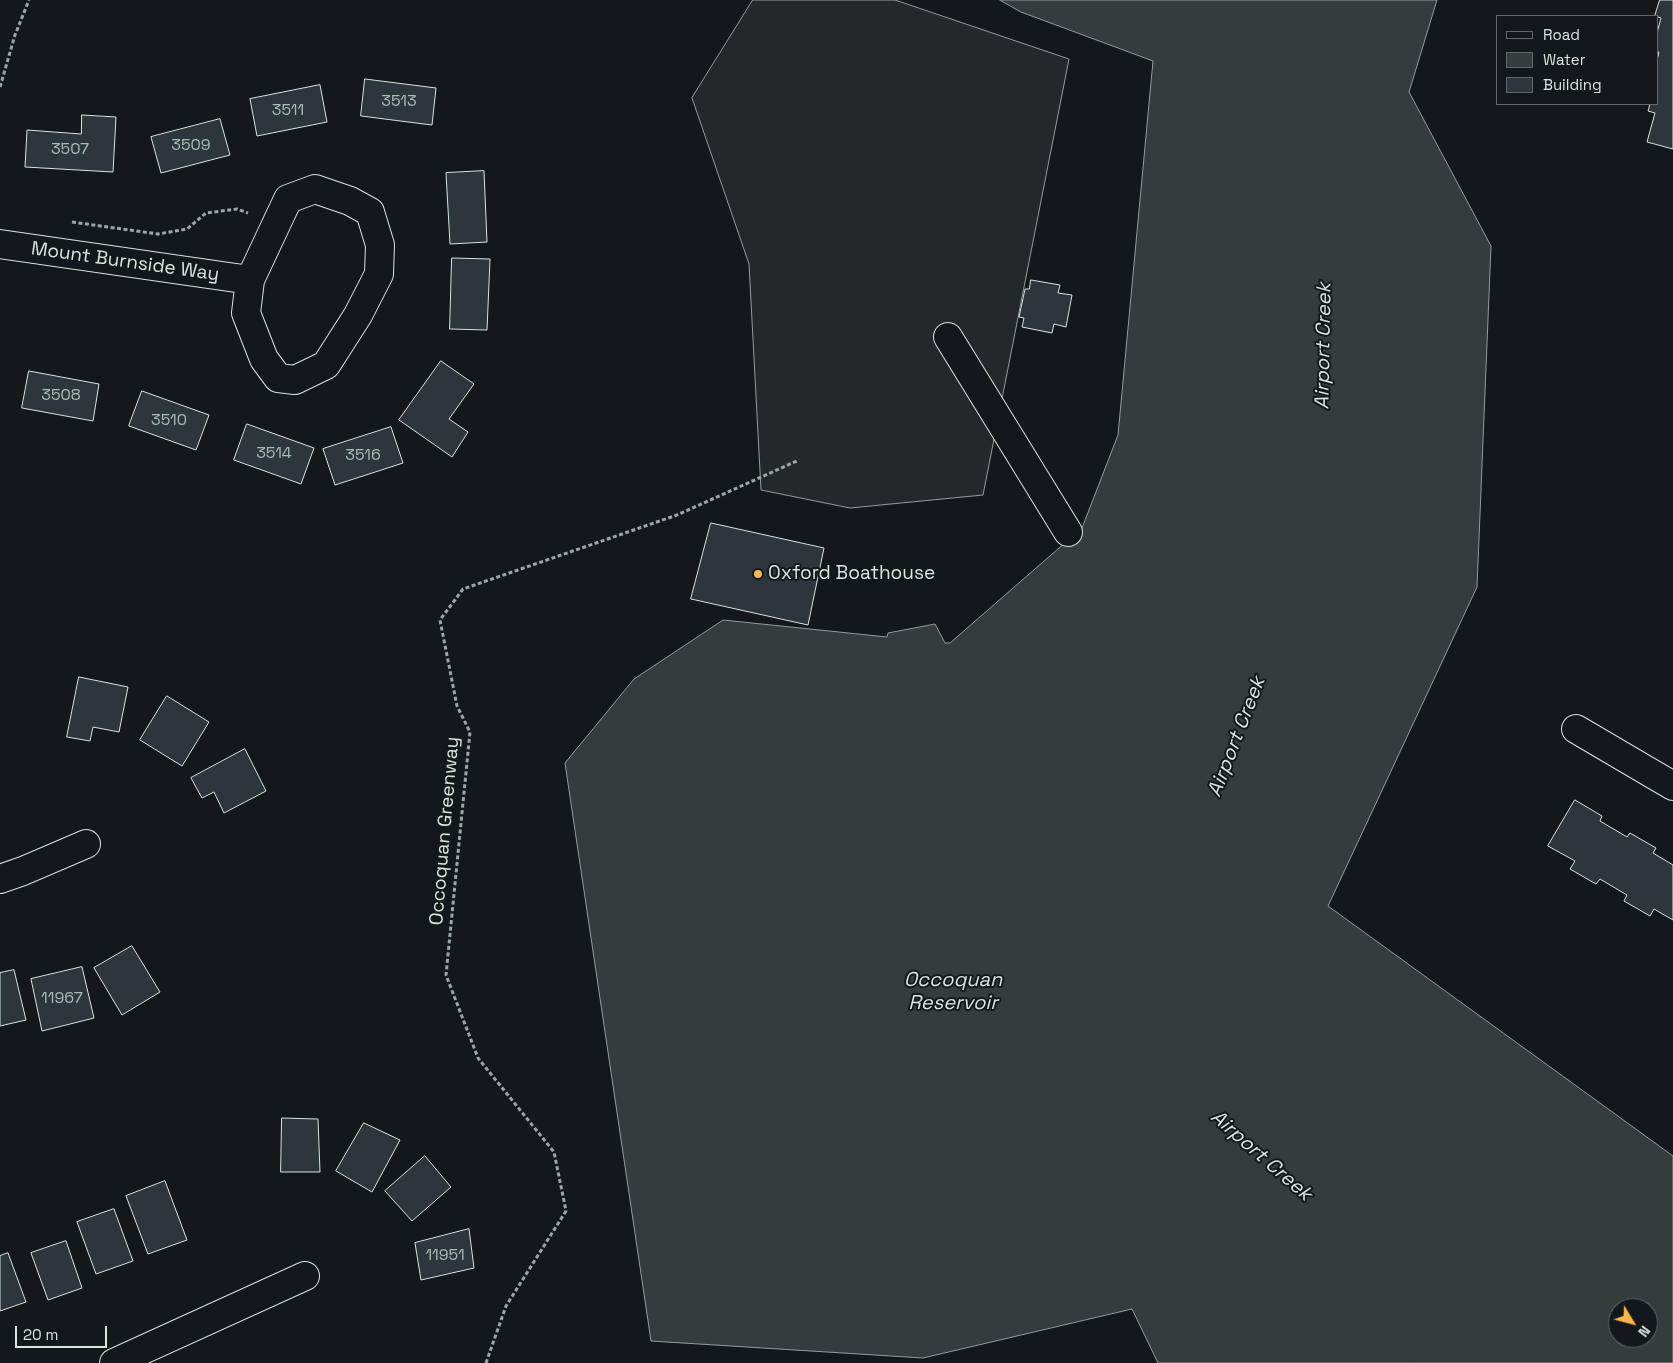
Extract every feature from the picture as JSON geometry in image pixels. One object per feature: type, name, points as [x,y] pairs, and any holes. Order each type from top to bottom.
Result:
[{"type":"street","points":[[315,189],[350,201],[370,212],[380,245],[379,274],[358,315],[326,365],[295,380],[278,378],[264,359],[246,313],[250,280],[288,199],[315,189]]},
{"type":"street","name":"Mount Burnside Way","points":[[0,244],[250,280]]},
{"type":"street","points":[[948,337],[1068,532]]},
{"type":"street","points":[[1576,729],[1673,786]]},
{"type":"street","points":[[0,879],[86,844]]},
{"type":"street","points":[[114,1363],[305,1276]]},
{"type":"path","points":[[0,87],[15,36],[30,0]]},
{"type":"path","points":[[67,222],[95,224],[158,234],[187,229],[206,213],[237,209],[257,217],[274,230]]},
{"type":"path","name":"Occoquan Greenway","points":[[486,1363],[506,1306],[566,1211],[554,1152],[478,1058],[446,975],[470,732],[457,706],[440,620],[463,589],[677,515],[799,460]]},
{"type":"shaded area","points":[[753,0],[895,0],[1069,59],[983,495],[850,508],[761,490],[749,264],[692,98]]},
{"type":"water","name":"Occoquan Reservoir","points":[[1000,0],[1437,0],[1409,92],[1491,246],[1477,587],[1328,906],[1673,1156],[1673,1363],[1158,1363],[1132,1309],[923,1358],[651,1341],[565,763],[634,679],[723,620],[887,637],[888,633],[935,624],[945,643],[950,643],[1082,528],[1118,435],[1153,61],[1021,12]]},
{"type":"building","points":[[1660,0],[1673,0],[1673,149],[1647,142],[1655,113],[1648,111],[1650,105],[1658,105],[1658,29],[1661,18],[1655,15]]},
{"type":"building","points":[[365,79],[436,88],[432,125],[361,116]]},
{"type":"building","points":[[320,85],[327,122],[257,136],[250,99]]},
{"type":"building","points":[[82,115],[116,117],[113,172],[25,167],[27,130],[81,134]]},
{"type":"building","points":[[220,119],[230,155],[161,173],[151,137]]},
{"type":"building","points":[[484,171],[487,242],[450,244],[446,173]]},
{"type":"building","points":[[452,258],[490,259],[487,330],[450,329]]},
{"type":"building","points":[[1031,280],[1060,285],[1058,293],[1072,295],[1066,327],[1054,324],[1052,333],[1022,327],[1024,318],[1019,317],[1025,289],[1029,289]]},
{"type":"building","points":[[441,361],[474,384],[449,419],[468,432],[452,457],[399,420]]},
{"type":"building","points":[[29,371],[99,384],[93,421],[22,408]]},
{"type":"building","points":[[142,391],[209,415],[196,450],[129,426]]},
{"type":"building","points":[[247,424],[314,448],[301,484],[234,460]]},
{"type":"building","points":[[391,427],[403,463],[335,485],[323,449]]},
{"type":"building","name":"Oxford Boathouse","points":[[711,523],[824,548],[808,625],[691,599]]},
{"type":"building","points":[[79,677],[128,687],[119,732],[93,727],[90,741],[67,737]]},
{"type":"building","points":[[167,696],[209,722],[182,766],[140,740]]},
{"type":"building","points":[[245,749],[266,791],[224,813],[214,792],[202,798],[191,778]]},
{"type":"building","points":[[1575,800],[1602,816],[1600,821],[1627,837],[1630,833],[1656,848],[1653,853],[1673,865],[1673,920],[1654,909],[1650,916],[1624,901],[1627,895],[1600,879],[1596,884],[1570,869],[1575,861],[1548,846]]},
{"type":"building","points":[[132,946],[160,992],[122,1015],[94,968]]},
{"type":"building","points":[[82,967],[94,1018],[42,1031],[31,979]]},
{"type":"building","points":[[14,970],[26,1020],[0,1026],[0,973]]},
{"type":"building","points":[[282,1118],[318,1119],[320,1172],[281,1172]]},
{"type":"building","points":[[364,1123],[400,1140],[372,1192],[336,1171]]},
{"type":"building","points":[[425,1156],[451,1187],[412,1221],[385,1191]]},
{"type":"building","points":[[165,1181],[187,1240],[148,1254],[126,1196]]},
{"type":"building","points":[[114,1209],[133,1261],[96,1274],[77,1222]]},
{"type":"building","points":[[469,1229],[474,1268],[421,1280],[415,1243]]},
{"type":"building","points":[[66,1241],[82,1288],[48,1300],[31,1253]]},
{"type":"building","points":[[8,1253],[26,1302],[0,1311],[0,1256]]},
{"type":"place","name":"Oxford Boathouse","points":[[758,574]]},
{"type":"water label","name":"Airport Creek","points":[[1324,346]]},
{"type":"water label","name":"Airport Creek","points":[[1237,737]]},
{"type":"water label","name":"Airport Creek","points":[[1261,1156]]}]
